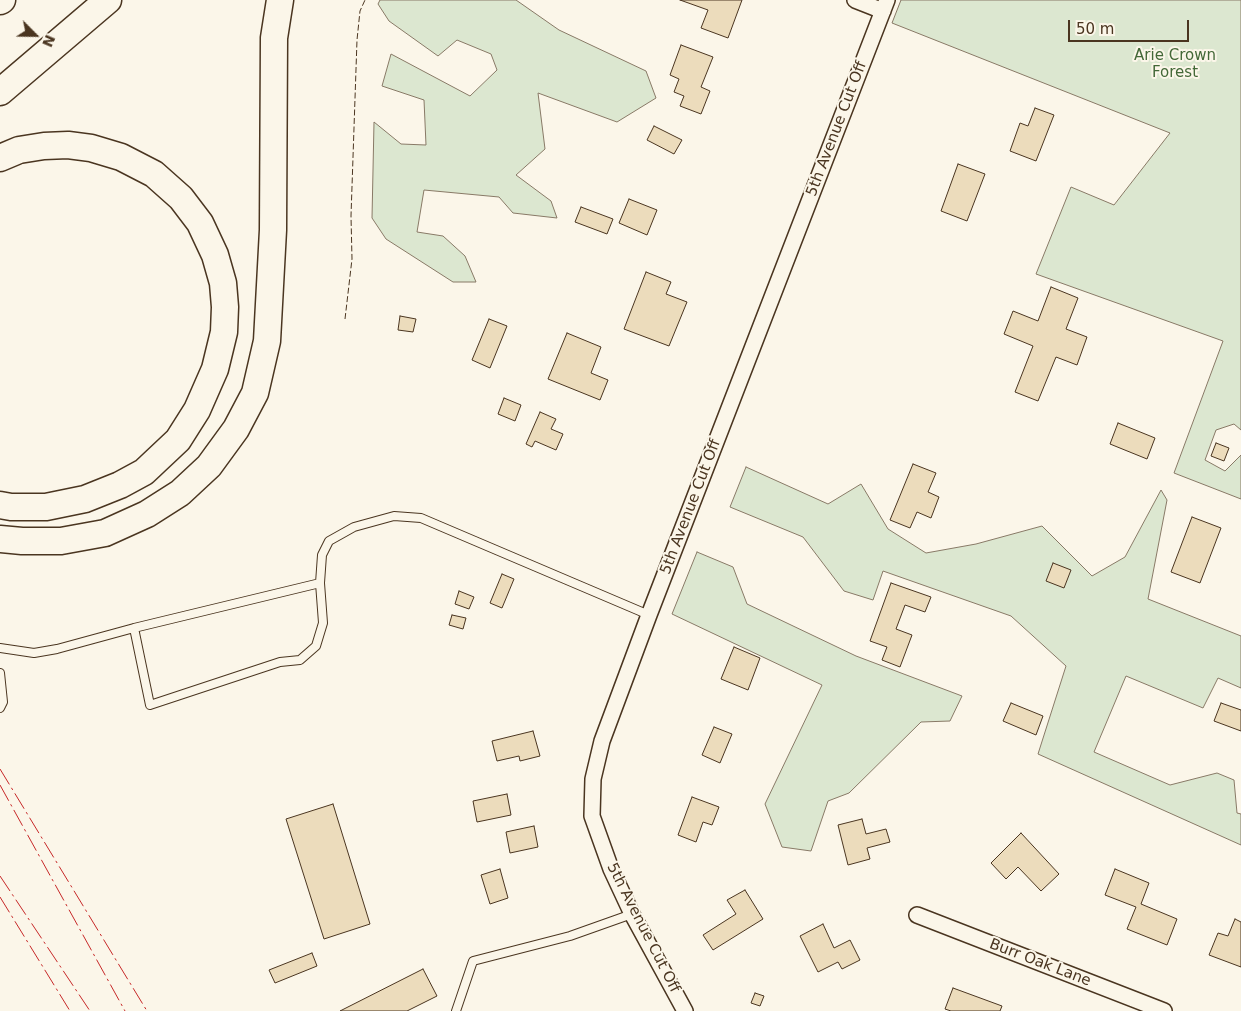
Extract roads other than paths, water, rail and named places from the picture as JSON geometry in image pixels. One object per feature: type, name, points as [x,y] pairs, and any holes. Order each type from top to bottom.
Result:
[{"type":"highway","points":[[0,92],[108,0]]},
{"type":"highway","points":[[0,539],[22,542],[61,541],[105,533],[147,514],[180,493],[209,466],[236,429],[255,393],[267,341],[272,230],[274,38],[280,0]]},
{"type":"highway","points":[[0,158],[18,150],[68,145],[91,148],[121,156],[154,174],[181,198],[200,223],[215,255],[223,283],[224,307],[224,332],[215,369],[198,410],[178,440],[144,472],[120,485],[85,499],[46,507],[10,507],[0,505]]},
{"type":"street","points":[[855,0],[885,6]]},
{"type":"street","name":"5th Avenue Cut Off","points":[[686,1011],[632,914],[611,869],[592,816],[593,778],[602,742],[649,615],[885,6]]},
{"type":"street","name":"Burr Oak Lane","points":[[916,915],[1164,1011]]},
{"type":"lane","points":[[134,628],[150,705],[280,662],[300,660],[316,646],[323,623],[320,583],[322,556],[329,541],[354,527],[394,516],[421,518],[649,615]]},
{"type":"lane","points":[[0,648],[34,653],[57,649],[134,628],[320,583]]},
{"type":"lane","points":[[0,673],[3,702],[0,708]]},
{"type":"lane","points":[[456,1011],[473,962],[570,936],[632,914]]},
{"type":"park label","name":"Arie Crown Forest","points":[[1175,64]]}]
